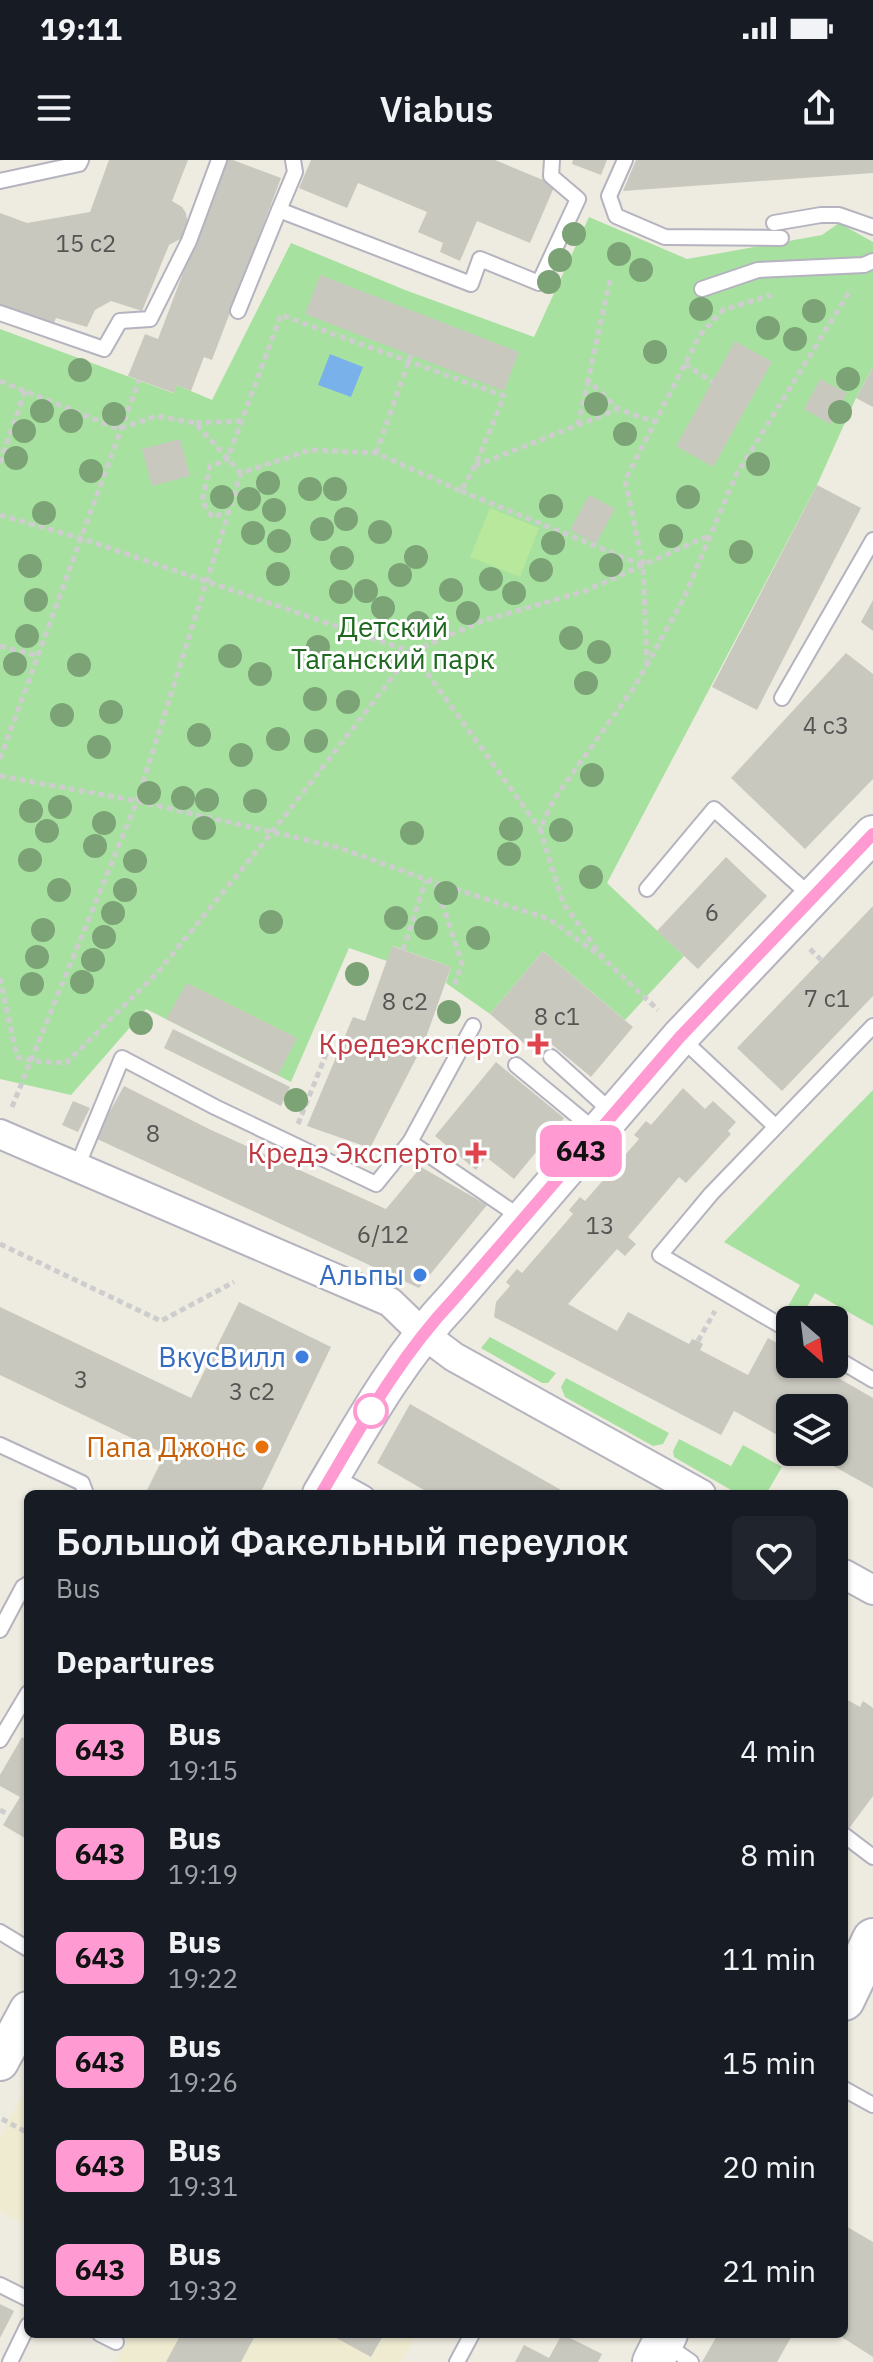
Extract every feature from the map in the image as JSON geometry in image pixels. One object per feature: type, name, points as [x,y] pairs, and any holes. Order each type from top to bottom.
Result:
[{"type":"main road","points":[[848,1992],[873,1939]]},
{"type":"street","points":[[326,1484],[398,1366],[422,1333],[605,1123],[672,1026],[812,898],[873,834]]},
{"type":"street","points":[[5,1123],[77,1167],[390,1302],[422,1333],[454,1357],[694,1490]]},
{"type":"street","points":[[848,1576],[873,1590]]},
{"type":"street","points":[[0,2062],[24,2017]]},
{"type":"lane","points":[[0,181],[79,164],[81,160]]},
{"type":"lane","points":[[0,313],[104,349],[120,321],[150,319],[189,241],[219,160]]},
{"type":"lane","points":[[238,311],[295,172],[293,160]]},
{"type":"lane","points":[[279,210],[471,284],[480,259],[539,283],[578,199],[551,176],[552,160]]},
{"type":"lane","points":[[625,160],[609,196],[616,216],[665,237],[781,238]]},
{"type":"lane","points":[[774,223],[839,215],[873,227]]},
{"type":"lane","points":[[702,289],[758,270],[864,265],[873,261]]},
{"type":"lane","points":[[782,698],[873,540]]},
{"type":"lane","points":[[647,889],[714,809],[812,898]]},
{"type":"lane","points":[[77,1167],[122,1058],[215,1107],[376,1184],[410,1142],[473,1026]]},
{"type":"lane","points":[[672,1026],[775,1126]]},
{"type":"lane","points":[[776,1323],[660,1255],[711,1194],[873,1026]]},
{"type":"lane","points":[[551,1057],[605,1123]]},
{"type":"lane","points":[[516,1065],[605,1123]]},
{"type":"lane","points":[[410,1142],[524,1219]]},
{"type":"lane","points":[[848,1365],[873,1380]]},
{"type":"lane","points":[[0,1445],[82,1483],[85,1490]]},
{"type":"lane","points":[[326,1484],[350,1490]]},
{"type":"lane","points":[[0,1630],[24,1586]]},
{"type":"lane","points":[[0,1740],[24,1700]]},
{"type":"lane","points":[[848,1838],[873,1857]]},
{"type":"lane","points":[[0,1932],[24,1947]]},
{"type":"lane","points":[[848,2091],[873,2105]]},
{"type":"lane","points":[[0,2285],[24,2297]]},
{"type":"lane","points":[[10,2362],[24,2333]]},
{"type":"lane","points":[[108,2338],[116,2342]]},
{"type":"lane","points":[[457,2362],[470,2338]]},
{"type":"path","points":[[540,829],[554,799],[635,686],[684,598],[735,477],[857,279]]},
{"type":"path","points":[[578,425],[610,280]]},
{"type":"path","points":[[647,665],[643,565],[625,480],[700,335],[723,310],[778,293]]},
{"type":"path","points":[[227,460],[281,315],[410,358],[504,396],[475,466],[461,491]]},
{"type":"path","points":[[376,453],[410,358]]},
{"type":"path","points":[[685,364],[712,382]]},
{"type":"path","points":[[0,759],[139,380]]},
{"type":"path","points":[[588,380],[618,409],[655,422]]},
{"type":"path","points":[[0,381],[119,429],[156,416],[195,423],[241,421]]},
{"type":"path","points":[[0,463],[25,391]]},
{"type":"path","points":[[475,466],[618,409]]},
{"type":"path","points":[[195,423],[241,473]]},
{"type":"path","points":[[241,473],[310,450],[376,453],[643,565]]},
{"type":"path","points":[[227,460],[210,466],[202,501],[212,517],[229,512]]},
{"type":"path","points":[[5,1123],[137,801],[241,473]]},
{"type":"path","points":[[0,515],[80,538],[412,652],[540,829],[563,903],[603,958]]},
{"type":"path","points":[[0,978],[17,1057],[66,1063],[157,973],[273,831],[412,652],[482,621],[585,591],[710,535]]},
{"type":"path","points":[[0,646],[38,656]]},
{"type":"path","points":[[0,776],[137,801],[337,847],[426,880],[549,919],[603,958],[672,1026]]},
{"type":"path","points":[[403,950],[426,880]]},
{"type":"path","points":[[436,883],[462,964],[453,988]]},
{"type":"path","points":[[807,946],[821,960]]},
{"type":"path","points":[[291,1143],[335,1032]]},
{"type":"path","points":[[0,1244],[161,1321],[234,1282]]},
{"type":"path","points":[[698,1341],[726,1294]]},
{"type":"path","points":[[0,1810],[9,1815]]},
{"type":"path","points":[[2,2119],[24,2131]]},
{"type":"shaded area","points":[[24,2091],[24,2224],[0,2211],[0,2137]]},
{"type":"shaded area","points":[[129,2338],[415,2338],[401,2362],[115,2362]]},
{"type":"green space","name":"Детский Таганский парк","points":[[589,217],[687,259],[822,235],[839,223],[873,242],[873,367],[817,485],[607,883],[684,956],[625,1020],[543,951],[490,1014],[446,983],[451,967],[393,946],[387,961],[349,948],[291,1082],[146,1009],[71,1095],[0,1079],[0,329],[173,393],[177,385],[212,400],[291,243],[405,290],[534,337]]},
{"type":"green space","points":[[490,508],[539,528],[520,577],[470,557]]},
{"type":"green space","points":[[873,1090],[873,1326],[848,1312],[848,1306],[838,1306],[815,1293],[808,1306],[788,1306],[800,1285],[724,1242]]},
{"type":"green space","points":[[490,1337],[556,1373],[548,1383],[542,1383],[481,1348]]},
{"type":"green space","points":[[566,1378],[669,1433],[663,1444],[653,1446],[565,1397],[561,1387]]},
{"type":"green space","points":[[679,1439],[731,1466],[743,1445],[782,1467],[768,1490],[731,1490],[674,1457],[673,1451]]},
{"type":"water","points":[[330,354],[363,367],[351,397],[318,385]]},
{"type":"building","points":[[109,160],[188,160],[172,201],[186,213],[188,226],[182,238],[169,245],[142,311],[111,301],[95,310],[87,327],[56,318],[53,325],[0,305],[0,213],[27,223],[90,212]]},
{"type":"building","points":[[226,160],[281,178],[212,360],[204,357],[191,391],[177,385],[174,393],[128,376],[145,334],[158,339]]},
{"type":"building","points":[[311,160],[495,160],[555,185],[530,243],[477,221],[460,261],[440,252],[443,243],[418,232],[427,212],[358,183],[347,208],[299,188]]},
{"type":"building","points":[[573,160],[607,160],[601,175],[572,164]]},
{"type":"building","points":[[636,160],[873,160],[873,173],[623,191]]},
{"type":"building","points":[[320,275],[519,352],[504,391],[305,314]]},
{"type":"building","points":[[735,341],[772,362],[713,467],[676,446]]},
{"type":"building","points":[[873,367],[873,407],[856,398]]},
{"type":"building","points":[[820,379],[847,393],[830,424],[804,409]]},
{"type":"building","points":[[180,439],[190,476],[152,486],[142,449]]},
{"type":"building","points":[[817,485],[861,508],[757,710],[712,687]]},
{"type":"building","points":[[589,495],[615,509],[596,544],[570,530]]},
{"type":"building","points":[[873,600],[873,631],[861,622]]},
{"type":"building","points":[[846,653],[873,674],[873,779],[805,849],[731,778]]},
{"type":"building","points":[[726,857],[767,896],[698,969],[657,931]]},
{"type":"building","points":[[873,906],[873,996],[782,1091],[737,1048]]},
{"type":"building","points":[[392,946],[451,967],[424,1043],[370,1148],[307,1126],[353,1017],[365,1021]]},
{"type":"building","points":[[543,951],[633,1027],[591,1077],[549,1042],[538,1055],[490,1014]]},
{"type":"building","points":[[187,983],[297,1038],[278,1075],[166,1019]]},
{"type":"building","points":[[173,1029],[290,1087],[281,1106],[164,1048]]},
{"type":"building","points":[[496,1062],[564,1118],[514,1179],[486,1157],[476,1170],[435,1136]]},
{"type":"building","points":[[124,1086],[211,1130],[386,1209],[421,1167],[487,1205],[419,1288],[95,1138]]},
{"type":"building","points":[[683,1088],[705,1109],[713,1101],[736,1122],[728,1131],[731,1134],[686,1183],[679,1177],[628,1237],[636,1244],[625,1256],[617,1249],[568,1304],[617,1331],[628,1312],[689,1344],[692,1339],[698,1341],[703,1344],[700,1350],[748,1375],[768,1338],[776,1342],[776,1378],[838,1378],[873,1398],[873,1488],[833,1466],[848,1466],[848,1394],[776,1394],[776,1434],[734,1411],[721,1435],[494,1317],[496,1302],[510,1286],[506,1282],[517,1269],[522,1273],[573,1214],[569,1210],[580,1197],[585,1201],[639,1139],[634,1135],[646,1121],[651,1125]]},
{"type":"building","points":[[73,1101],[90,1108],[78,1132],[62,1125]]},
{"type":"building","points":[[239,1302],[331,1347],[262,1490],[147,1490],[165,1454],[0,1375],[0,1307],[191,1398]]},
{"type":"building","points":[[410,1404],[561,1490],[424,1490],[377,1463]]},
{"type":"building","points":[[848,1700],[860,1707],[863,1701],[873,1708],[873,1796],[848,1830]]},
{"type":"building","points":[[22,1737],[24,1838],[3,1825],[20,1797],[0,1786],[0,1775]]},
{"type":"building","points":[[848,2227],[873,2242],[873,2357],[843,2338],[848,2338]]},
{"type":"building","points":[[0,2304],[14,2311],[0,2338]]},
{"type":"building","points":[[179,2338],[254,2338],[241,2362],[166,2362]]},
{"type":"building","points":[[336,2338],[382,2338],[371,2357]]},
{"type":"building","points":[[560,2338],[570,2338],[602,2354],[598,2362],[515,2362],[524,2345],[549,2358]]},
{"type":"building","points":[[716,2338],[791,2338],[777,2362],[702,2362]]},
{"type":"bus line","name":"643","points":[[323,1490],[398,1366],[422,1333],[680,1037],[873,834]]},
{"type":"place","name":"Кредеэксперто","points":[[538,1044]]},
{"type":"place","name":"Кредэ Эксперто","points":[[476,1153]]},
{"type":"place","name":"Альпы","points":[[420,1275]]},
{"type":"place","name":"ВкусВилл","points":[[302,1357]]},
{"type":"place","name":"Папа Джонс","points":[[262,1447]]}]
